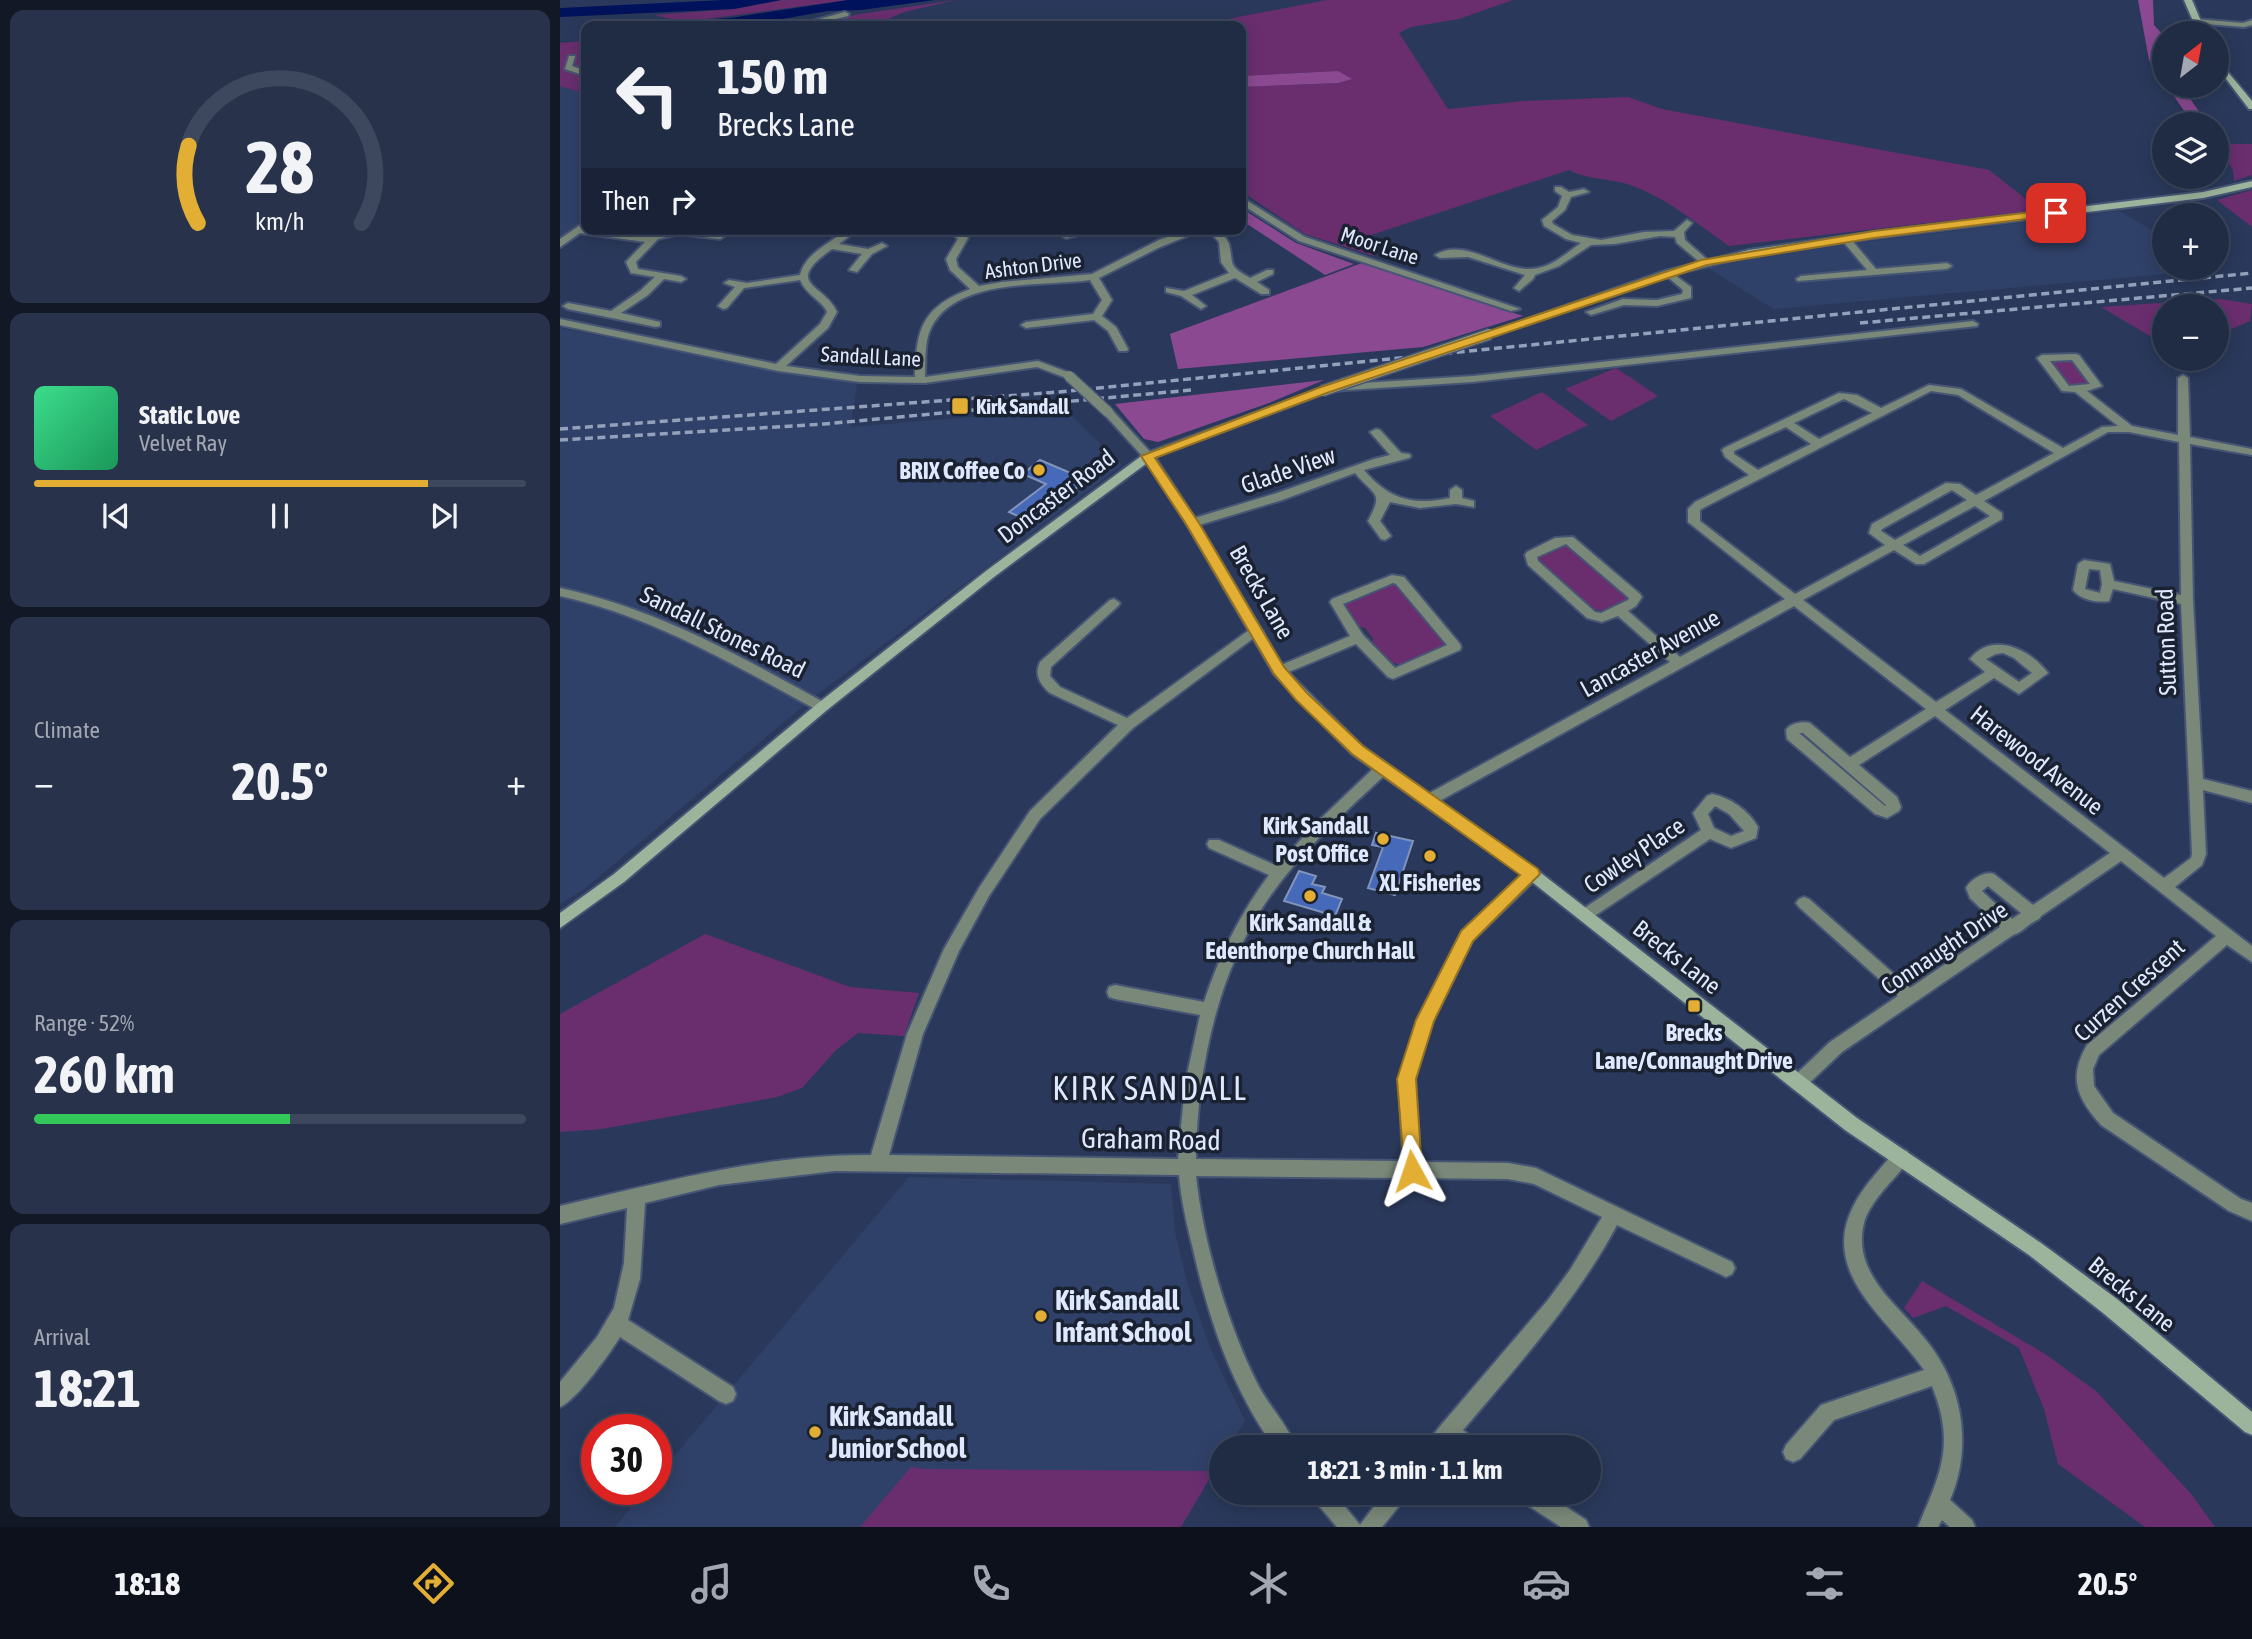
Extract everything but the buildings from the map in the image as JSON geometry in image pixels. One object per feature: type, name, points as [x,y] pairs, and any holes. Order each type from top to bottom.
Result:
[{"type":"street","points":[[2188,0],[2196,21]]},
{"type":"street","points":[[818,21],[845,14]]},
{"type":"street","points":[[2230,24],[2251,25]]},
{"type":"street","points":[[572,58],[568,68],[581,72]]},
{"type":"street","points":[[2230,77],[2250,102]]},
{"type":"street","name":"Doncaster Road","points":[[560,922],[618,878],[822,707],[990,574],[1148,456],[1326,389],[1705,262],[1846,239],[2203,195],[2252,184]]},
{"type":"street","points":[[1558,189],[1567,195],[1584,192]]},
{"type":"street","points":[[1567,195],[1562,208],[1547,220],[1549,226],[1588,243],[1614,244],[1651,233],[1678,234]]},
{"type":"street","name":"Moor Lane","points":[[1246,204],[1302,239],[1515,309]]},
{"type":"street","points":[[1678,234],[1687,223]]},
{"type":"street","points":[[560,244],[581,228]]},
{"type":"street","points":[[1678,234],[1684,245],[1705,262]]},
{"type":"street","points":[[630,235],[653,239],[666,235]]},
{"type":"street","points":[[778,368],[824,326],[832,312],[831,306],[808,289],[803,277],[807,266],[815,257],[846,235]]},
{"type":"street","points":[[960,235],[963,238],[951,263],[977,290]]},
{"type":"street","points":[[1062,235],[1068,239],[1078,235]]},
{"type":"street","name":"Ashton Drive","points":[[920,380],[926,326],[943,307],[977,290],[1018,282],[1093,277],[1118,267],[1157,245],[1184,235]]},
{"type":"street","points":[[1218,235],[1224,242],[1225,264],[1265,292]]},
{"type":"street","points":[[653,239],[631,264],[636,272],[681,279]]},
{"type":"street","points":[[1846,239],[1874,273]]},
{"type":"street","points":[[1440,255],[1474,249],[1530,272],[1548,268],[1588,243]]},
{"type":"street","points":[[832,246],[869,252]]},
{"type":"street","points":[[854,270],[869,252],[882,246]]},
{"type":"street","points":[[1801,279],[1948,266]]},
{"type":"street","points":[[1251,281],[1269,272]]},
{"type":"street","points":[[1519,288],[1530,277],[1530,272]]},
{"type":"street","points":[[1591,312],[1623,302],[1657,303],[1687,296],[1689,289],[1668,273]]},
{"type":"street","points":[[1185,294],[1236,274]]},
{"type":"street","points":[[613,314],[644,293],[662,276]]},
{"type":"street","points":[[729,283],[742,285],[803,277]]},
{"type":"street","points":[[1093,277],[1107,300],[1096,317]]},
{"type":"street","points":[[723,306],[742,285]]},
{"type":"street","points":[[1170,290],[1185,294],[1201,306]]},
{"type":"street","points":[[568,306],[656,324]]},
{"type":"street","points":[[1026,326],[1096,317],[1112,329],[1123,349]]},
{"type":"street","name":"Sandall Lane","points":[[560,322],[778,368],[860,379],[920,380],[1038,364],[1069,376],[1108,412],[1148,456]]},
{"type":"street","points":[[1326,389],[1473,379],[1973,324]]},
{"type":"street","points":[[2078,389],[2097,386],[2075,357],[2042,358],[2064,387],[2078,389],[2129,429],[2252,452]]},
{"type":"street","name":"Sutton Road","points":[[2164,887],[2197,861],[2199,854],[2187,601],[2183,378]]},
{"type":"street","points":[[1881,414],[1853,397],[1843,395],[1727,453],[1758,476],[1881,414],[1929,388],[1955,390],[2063,453]]},
{"type":"street","points":[[1786,422],[1820,445]]},
{"type":"street","name":"Lancaster Avenue","points":[[1429,800],[2106,429],[2129,429]]},
{"type":"street","name":"Glade View","points":[[1192,523],[1401,456],[1376,432]]},
{"type":"street","name":"Brecks Lane","points":[[1148,456],[1192,523],[1279,671],[1332,727],[1382,769],[1532,874],[1851,1124],[2078,1282],[2252,1425]]},
{"type":"street","points":[[1357,469],[1383,496],[1384,502],[1374,521],[1385,536]]},
{"type":"street","name":"Harewood Avenue","points":[[1758,476],[1699,505],[1694,509],[1694,522],[2252,955]]},
{"type":"street","points":[[1950,486],[1956,486],[1998,516],[1920,561],[1893,546],[1874,533],[1875,527],[1950,486]]},
{"type":"street","points":[[1383,496],[1433,504],[1456,495],[1470,505]]},
{"type":"street","points":[[1569,540],[1636,597],[1632,603],[1619,610],[1596,618],[1532,562],[1531,555],[1559,541],[1569,540]]},
{"type":"street","points":[[1396,579],[1455,647],[1393,674],[1358,638],[1336,601],[1396,579]]},
{"type":"street","points":[[2108,584],[2187,601]]},
{"type":"street","name":"Sandall Stones Road","points":[[560,592],[621,607],[673,627],[822,707]]},
{"type":"street","points":[[1114,603],[1045,665],[1042,674],[1045,682],[1055,690],[1128,724]]},
{"type":"street","points":[[1619,610],[1679,663]]},
{"type":"street","points":[[878,1162],[915,1034],[952,950],[984,892],[1035,815],[1128,724],[1257,631]]},
{"type":"street","points":[[1279,671],[1358,638]]},
{"type":"street","points":[[1849,764],[1994,672]]},
{"type":"street","points":[[1805,727],[1849,764],[1892,800],[1894,807],[1887,812],[1880,810],[1792,735],[1793,730],[1805,727]]},
{"type":"street","points":[[1278,1435],[1255,1398],[1226,1337],[1210,1285],[1186,1165],[1191,1108],[1209,1010],[1230,951],[1278,873],[1316,830],[1382,769]]},
{"type":"street","points":[[2195,783],[2252,797]]},
{"type":"street","name":"Cowley Place","points":[[1585,915],[1709,832]]},
{"type":"street","points":[[1214,844],[1278,873]]},
{"type":"street","name":"Connaught Drive","points":[[1798,1083],[1836,1047],[2034,915],[2120,854]]},
{"type":"street","points":[[1412,1171],[1407,1079],[1425,1020],[1467,936],[1532,874]]},
{"type":"street","points":[[2013,929],[1975,894],[1974,888],[1989,878],[2034,915]]},
{"type":"street","points":[[1804,903],[1911,998]]},
{"type":"street","name":"Curzen Crescent","points":[[2227,936],[2094,1050],[2083,1069],[2083,1079],[2091,1101],[2107,1119],[2235,1205],[2252,1212]]},
{"type":"street","points":[[1115,992],[1209,1010]]},
{"type":"street","points":[[1901,1157],[1856,1222],[1855,1259],[1867,1287],[1884,1312],[1923,1351],[1952,1415],[1952,1468],[1928,1527]]},
{"type":"street","name":"Graham Road","points":[[560,1215],[719,1177],[835,1163],[1186,1165],[1508,1171],[1536,1176],[1726,1268]]},
{"type":"street","points":[[560,1397],[617,1324],[625,1305],[632,1271],[636,1198]]},
{"type":"street","points":[[1446,1435],[1562,1300],[1593,1256],[1614,1213]]},
{"type":"street","points":[[617,1324],[726,1394]]},
{"type":"street","points":[[1793,1452],[1828,1412],[1936,1375]]},
{"type":"street","points":[[1449,1431],[1454,1435]]},
{"type":"street","points":[[1938,1503],[1965,1527]]},
{"type":"street","points":[[1331,1505],[1350,1527]]},
{"type":"street","points":[[1369,1527],[1388,1505]]},
{"type":"street","points":[[1545,1505],[1579,1527]]},
{"type":"shaded area","points":[[781,0],[848,0],[691,21],[654,15],[734,9]]},
{"type":"shaded area","points":[[781,0],[734,9],[560,17],[560,8]]},
{"type":"shaded area","points":[[848,0],[935,0],[861,10],[828,11],[770,21],[683,21],[730,18]]},
{"type":"shaded area","points":[[956,0],[904,12],[883,21],[827,21]]},
{"type":"shaded area","points":[[1327,0],[1513,0],[1459,19],[1411,27],[1399,33],[1448,109],[1524,101],[1628,97],[1662,109],[1989,170],[2040,210],[1729,246],[1680,211],[1641,189],[1620,182],[1583,176],[1569,170],[1368,236],[1374,256],[1305,234],[1246,194],[1246,87],[1338,83],[1350,79],[1338,71],[1246,76],[1246,21],[1217,21]]},
{"type":"shaded area","points":[[2138,0],[2153,0],[2152,64]]},
{"type":"shaded area","points":[[581,41],[581,92],[560,86],[560,43]]},
{"type":"shaded area","points":[[1338,71],[1352,79],[1338,83],[1246,87],[1246,76]]},
{"type":"shaded area","points":[[560,86],[581,92],[581,223],[560,240]]},
{"type":"shaded area","points":[[2175,98],[2190,98],[2199,112],[2185,112]]},
{"type":"shaded area","points":[[2229,144],[2252,144],[2252,175],[2234,181],[2229,163]]},
{"type":"shaded area","points":[[2252,190],[2252,227],[2229,209],[2229,203],[2217,200]]},
{"type":"shaded area","points":[[1246,211],[1296,243],[1354,264],[1325,275],[1246,223]]},
{"type":"shaded area","points":[[2119,211],[2152,230],[2152,275],[1774,309],[1708,268],[1774,253]]},
{"type":"shaded area","points":[[1362,263],[1523,316],[1423,347],[1178,369],[1170,334]]},
{"type":"shaded area","points":[[2229,300],[2252,304],[2250,321],[2229,330]]},
{"type":"shaded area","points":[[2152,304],[2152,337],[2101,307]]},
{"type":"shaded area","points":[[560,328],[777,371],[857,383],[851,427],[1065,409],[1122,465],[814,697],[583,890],[560,904]]},
{"type":"shaded area","points":[[2072,359],[2089,381],[2087,384],[2067,384],[2047,361]]},
{"type":"shaded area","points":[[1616,368],[1658,396],[1611,421],[1565,389]]},
{"type":"shaded area","points":[[1324,380],[1269,403],[1158,442],[1144,439],[1115,404]]},
{"type":"shaded area","points":[[1542,392],[1588,425],[1536,450],[1490,416]]},
{"type":"shaded area","points":[[1565,544],[1627,593],[1626,600],[1604,611],[1592,609],[1538,562],[1537,555]]},
{"type":"shaded area","points":[[1389,583],[1399,587],[1446,641],[1444,648],[1406,665],[1391,662],[1372,646],[1373,638],[1365,628],[1356,626],[1342,605]]},
{"type":"shaded area","points":[[705,934],[850,987],[919,993],[904,1036],[858,1033],[835,1051],[802,1088],[777,1097],[602,1129],[560,1132],[560,1014]]},
{"type":"shaded area","points":[[909,1177],[1171,1184],[1175,1232],[1187,1282],[1211,1350],[1245,1421],[1236,1435],[1209,1435],[1209,1479],[1181,1527],[615,1527],[633,1505],[672,1505],[672,1459]]},
{"type":"shaded area","points":[[1922,1281],[2045,1354],[2096,1391],[2192,1495],[2215,1527],[2145,1527],[2058,1464],[2044,1409],[2019,1348],[1946,1306],[1913,1318],[1904,1308]]},
{"type":"shaded area","points":[[911,1467],[1209,1471],[1209,1479],[1181,1527],[860,1527]]},
{"type":"railway","points":[[560,429],[1059,392],[2252,273]]},
{"type":"railway","points":[[1860,323],[2252,288]]},
{"type":"railway","points":[[560,440],[824,424],[1191,390]]},
{"type":"place","name":"Kirk Sandall","points":[[960,406]]},
{"type":"place","name":"BRIX Coffee Co","points":[[1039,470]]},
{"type":"place","name":"Kirk Sandall Post Office","points":[[1383,839]]},
{"type":"place","name":"XL Fisheries","points":[[1430,856]]},
{"type":"place","name":"Kirk Sandall & Edenthorpe Church Hall","points":[[1310,896]]},
{"type":"place","name":"Brecks Lane/Connaught Drive","points":[[1694,1006]]},
{"type":"place","name":"Kirk Sandall Infant School","points":[[1041,1316]]},
{"type":"place","name":"Kirk Sandall Junior School","points":[[815,1432]]},
{"type":"district","name":"KIRK SANDALL","points":[[1150,1088]]},
{"type":"route","points":[[1412,1171],[1407,1079],[1425,1020],[1440,985],[1467,936],[1532,874],[1357,750],[1301,696],[1279,671],[1192,523],[1148,456],[1322,391],[1705,262],[1874,234],[2056,213]]}]
